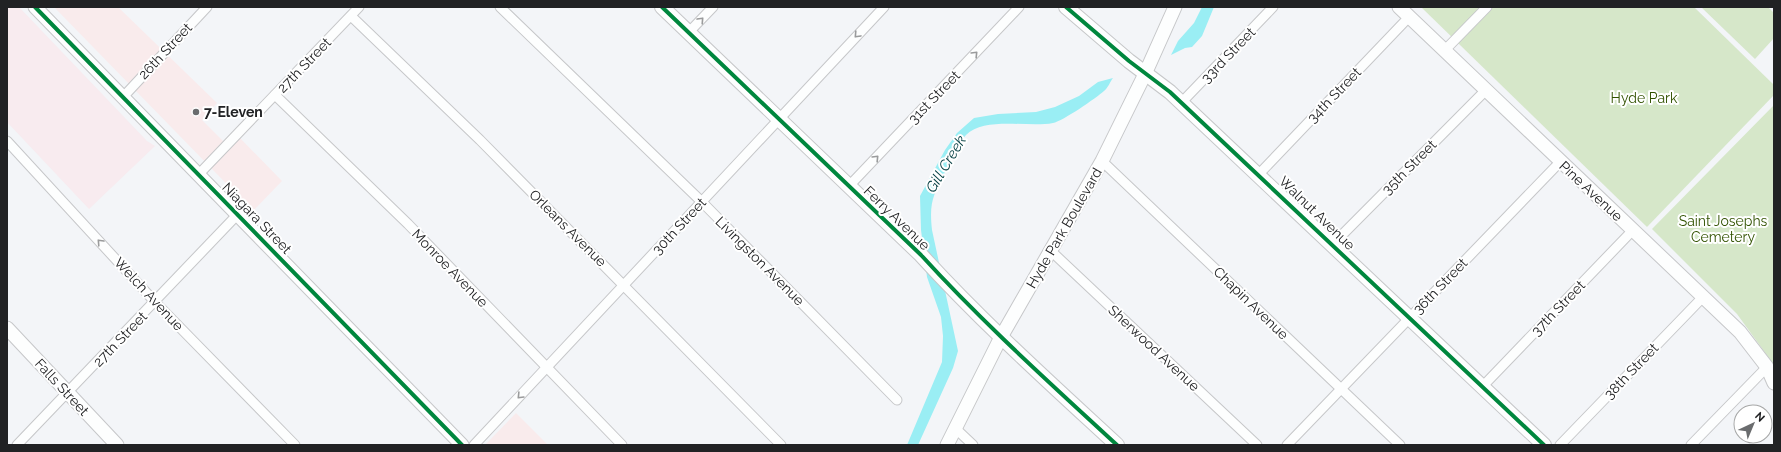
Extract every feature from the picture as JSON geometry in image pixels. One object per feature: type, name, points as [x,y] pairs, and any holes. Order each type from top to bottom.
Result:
[{"type":"main road","name":"Ferry Avenue","points":[[662,7],[921,255],[948,285],[1001,337],[1116,445]]},
{"type":"main road","name":"Walnut Avenue","points":[[1066,7],[1145,74],[1182,102],[1544,445]]},
{"type":"main road","name":"Hyde Park Boulevard","points":[[947,445],[1001,337],[1102,161],[1145,74],[1175,7]]},
{"type":"main road","name":"Pine Avenue","points":[[1399,7],[1740,332],[1767,367],[1774,383]]},
{"type":"main road","name":"Niagara Street","points":[[39,8],[462,445]]},
{"type":"main road","name":"Falls Street","points":[[7,328],[67,394],[117,445]]},
{"type":"street","name":"26th Street","points":[[124,96],[207,7]]},
{"type":"street","name":"27th Street","points":[[199,174],[359,7]]},
{"type":"street","name":"Livingston Avenue","points":[[500,7],[702,202],[897,400]]},
{"type":"street","points":[[689,32],[713,7]]},
{"type":"street","name":"30th Street","points":[[474,445],[884,7]]},
{"type":"street","name":"31st Street","points":[[849,186],[1019,7]]},
{"type":"street","name":"33rd Street","points":[[1182,102],[1273,7]]},
{"type":"street","points":[[1444,51],[1487,7]]},
{"type":"street","name":"Orleans Avenue","points":[[351,16],[480,140],[781,445]]},
{"type":"street","name":"34th Street","points":[[1259,174],[1409,17]]},
{"type":"street","name":"35th Street","points":[[1333,244],[1486,91]]},
{"type":"street","name":"Monroe Avenue","points":[[275,95],[408,224],[622,445]]},
{"type":"street","name":"Welch Avenue","points":[[7,141],[155,302],[295,445]]},
{"type":"street","name":"Chapin Avenue","points":[[1102,161],[1400,445]]},
{"type":"street","name":"36th Street","points":[[1287,445],[1560,162]]},
{"type":"street","name":"27th Street","points":[[17,445],[238,214]]},
{"type":"street","name":"37th Street","points":[[1483,386],[1633,230]]},
{"type":"street","name":"Sherwood Avenue","points":[[1051,251],[1257,445]]},
{"type":"street","name":"38th Street","points":[[1560,445],[1703,297]]},
{"type":"street","points":[[1691,445],[1767,367]]},
{"type":"street","points":[[955,428],[973,445]]},
{"type":"shaded area","points":[[7,7],[19,7],[147,141],[155,146],[89,209],[7,122]]},
{"type":"shaded area","points":[[54,7],[118,7],[217,103],[202,120],[229,147],[239,137],[282,181],[253,211]]},
{"type":"shaded area","points":[[516,413],[548,445],[485,445]]},
{"type":"green space","name":"Hyde Park","points":[[1421,7],[1694,7],[1774,85],[1774,95],[1647,227]]},
{"type":"green space","points":[[1701,7],[1768,7],[1774,13],[1774,38],[1755,59]]},
{"type":"green space","name":"Saint Josephs Cemetery","points":[[1774,105],[1774,365],[1737,314],[1652,229]]},
{"type":"water","points":[[1202,7],[1214,7],[1202,36],[1192,47],[1185,48],[1171,55],[1178,41],[1194,23]]},
{"type":"water","name":"Gill Creek","points":[[1113,78],[1107,88],[1100,94],[1079,109],[1053,123],[996,124],[974,129],[966,135],[951,157],[935,194],[931,212],[932,230],[958,351],[953,368],[918,445],[907,445],[942,362],[943,336],[941,317],[927,277],[921,230],[920,196],[945,150],[957,133],[974,118],[998,114],[1036,112],[1055,107],[1079,96],[1098,82]]},
{"type":"cycle path","points":[[35,7],[462,445]]},
{"type":"cycle path","points":[[662,7],[921,255],[992,328],[1117,445]]},
{"type":"cycle path","points":[[1066,7],[1129,61],[1170,92],[1544,445]]},
{"type":"place","name":"7-Eleven","points":[[196,112]]}]
